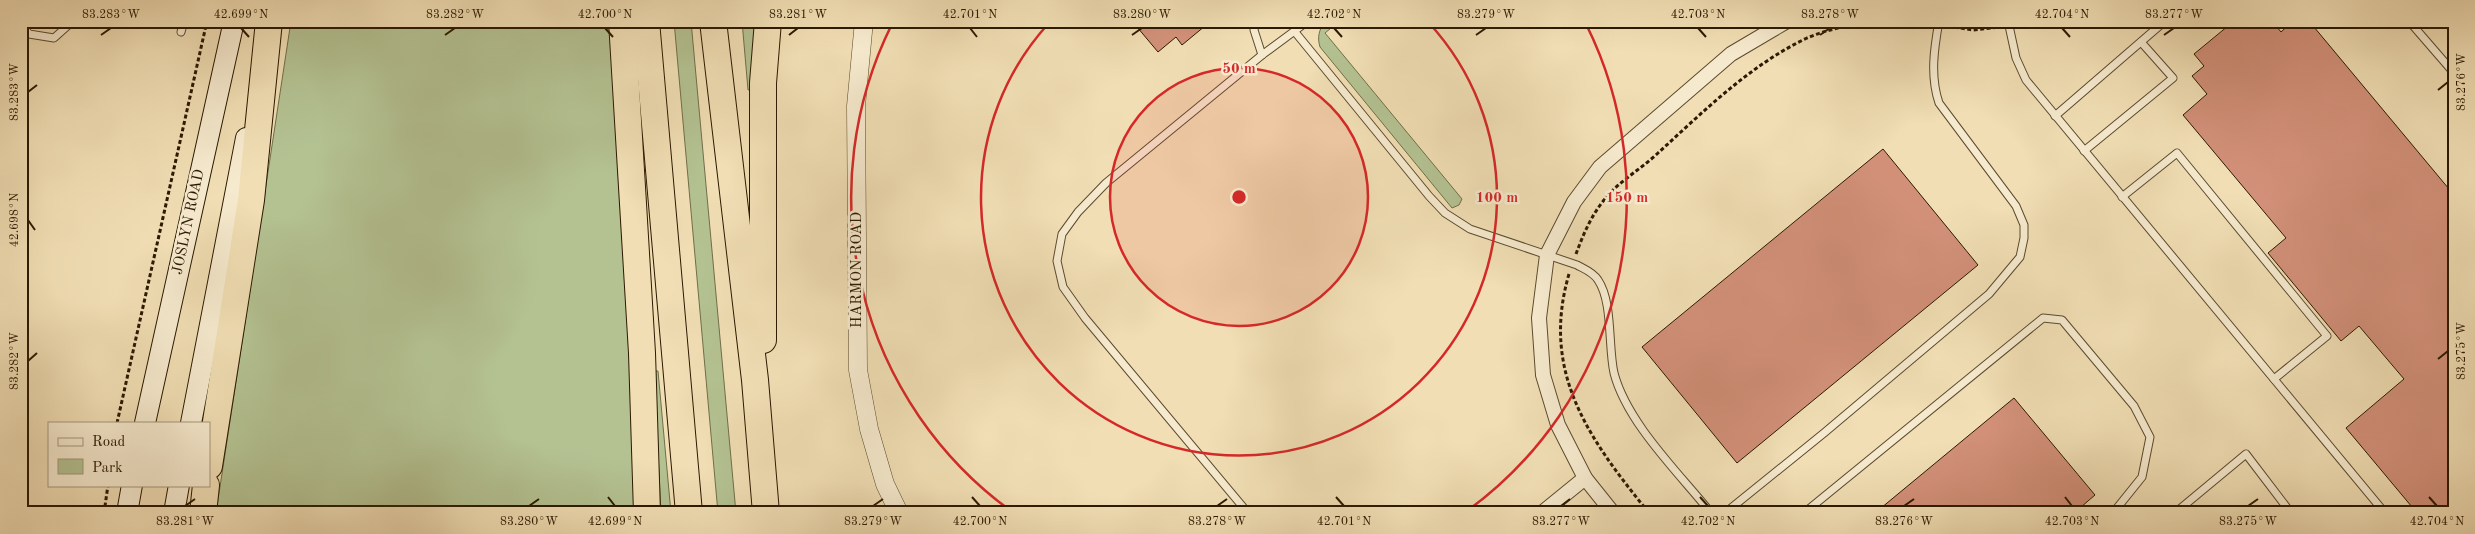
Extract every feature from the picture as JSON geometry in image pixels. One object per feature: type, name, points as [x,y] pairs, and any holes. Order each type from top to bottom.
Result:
[{"type":"highway","points":[[210,460],[251,200],[269,21]]},
{"type":"highway","points":[[622,21],[642,353],[647,513]]},
{"type":"highway","points":[[646,21],[689,513]]},
{"type":"highway","points":[[713,21],[755,380],[766,513]]},
{"type":"highway","points":[[755,380],[765,332],[762,167],[763,83],[768,21]]},
{"type":"highway","points":[[204,513],[206,486]]},
{"type":"main road","name":"JOSLYN ROAD","points":[[146,422],[234,21]]},
{"type":"main road","points":[[191,422],[269,21]]},
{"type":"main road","points":[[127,513],[132,486]]},
{"type":"main road","points":[[174,513],[179,486]]},
{"type":"street","name":"HARMON ROAD","points":[[864,21],[856,106],[858,370],[869,429],[885,484],[899,513]]},
{"type":"street","points":[[1613,513],[1586,478],[1558,425],[1543,375],[1539,318],[1547,254],[1574,202],[1600,168],[1731,54],[1787,21]]},
{"type":"street","points":[[1542,513],[1586,478]]},
{"type":"lane","points":[[21,24],[29,34],[54,38],[72,21]]},
{"type":"lane","points":[[181,32],[184,21]]},
{"type":"lane","points":[[1256,21],[1254,30],[1262,55]]},
{"type":"lane","points":[[1248,513],[1085,318],[1063,287],[1056,261],[1062,234],[1078,212],[1106,183],[1262,55],[1308,21]]},
{"type":"lane","points":[[2055,116],[2165,21]]},
{"type":"lane","points":[[2409,21],[2454,73]]},
{"type":"lane","points":[[1725,513],[1824,433],[1988,294],[2020,257],[2024,238],[2024,225],[2016,206],[1939,103],[1933,86],[1933,59],[1939,23]]},
{"type":"lane","points":[[2009,24],[2016,58],[2026,80],[2385,513]]},
{"type":"lane","points":[[1295,32],[1445,213],[1470,229],[1573,264],[1590,271],[1598,279],[1602,288],[1615,374],[1626,402],[1644,430],[1711,513]]},
{"type":"lane","points":[[2084,151],[2173,78],[2141,42]]},
{"type":"lane","points":[[2122,197],[2177,153],[2327,336],[2274,379]]},
{"type":"lane","points":[[1804,513],[2043,318],[2062,320],[2134,406],[2150,437],[2142,477],[2113,513]]},
{"type":"lane","points":[[2175,513],[2246,454],[2291,513]]},
{"type":"path","points":[[117,422],[207,21]]},
{"type":"path","points":[[1649,513],[1601,452],[1586,428],[1570,390],[1562,353],[1562,308],[1573,264],[1586,228],[1603,201],[1618,184],[1650,160],[1743,79],[1783,50],[1809,38],[1858,24],[1880,21]]},
{"type":"path","points":[[1893,21],[1939,23],[1973,30],[2009,24],[2051,21]]},
{"type":"path","points":[[104,513],[108,486]]},
{"type":"green space","points":[[291,21],[611,21],[638,513],[216,513]]},
{"type":"green space","points":[[674,21],[691,21],[736,513],[718,513]]},
{"type":"green space","points":[[742,21],[759,21],[753,89],[748,90]]},
{"type":"green space","points":[[1325,21],[1334,21],[1336,24],[1325,33],[1462,199],[1459,205],[1452,208],[1320,47],[1319,37],[1323,24]]},
{"type":"green space","points":[[654,371],[658,371],[671,513],[661,513]]},
{"type":"building","points":[[1132,21],[1211,21],[1182,45],[1176,37],[1158,52]]},
{"type":"building","points":[[2234,21],[2272,21],[2281,32],[2293,21],[2309,21],[2454,195],[2454,505],[2444,513],[2417,513],[2346,428],[2404,379],[2359,326],[2341,341],[2268,253],[2286,238],[2183,115],[2207,94],[2192,76],[2204,66],[2194,54]]},
{"type":"building","points":[[1883,149],[1978,265],[1737,463],[1642,347]]},
{"type":"building","points":[[2014,398],[2095,495],[2074,513],[1875,513]]}]
